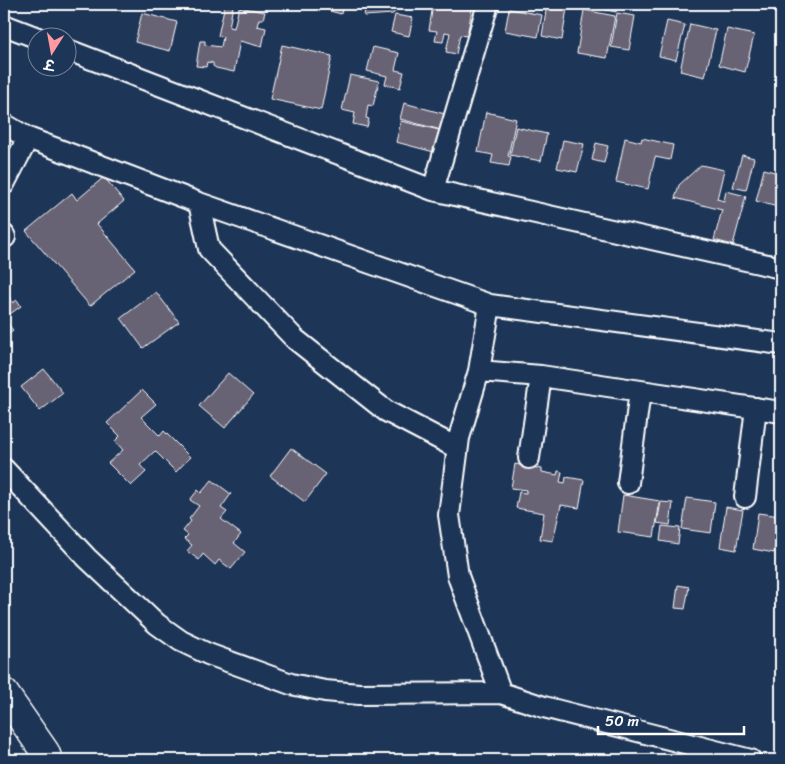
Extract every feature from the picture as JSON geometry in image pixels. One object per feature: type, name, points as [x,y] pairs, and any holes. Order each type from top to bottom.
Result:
[{"type":"main road","points":[[4,693],[45,752],[48,760]]},
{"type":"street","points":[[433,190],[488,4]]},
{"type":"street","points":[[4,25],[28,34]]},
{"type":"street","points":[[78,54],[433,190],[781,268]]},
{"type":"street","points":[[4,124],[28,138],[199,203],[490,305],[781,344]]},
{"type":"street","points":[[4,184],[28,138]]},
{"type":"street","points":[[199,203],[209,249],[294,339],[386,411],[457,448]]},
{"type":"street","points":[[490,305],[480,370],[457,448],[449,514],[458,576],[501,693]]},
{"type":"street","points":[[480,370],[540,376],[781,412]]},
{"type":"street","points":[[529,458],[540,376]]},
{"type":"street","points":[[628,483],[640,391]]},
{"type":"street","points":[[745,497],[756,408]]},
{"type":"street","points":[[4,469],[87,558],[156,624],[181,641],[208,654],[291,684],[325,691],[358,694],[501,693],[544,707],[751,760]]},
{"type":"building","points":[[225,4],[233,6],[229,27],[234,28],[239,7],[265,12],[263,19],[259,19],[257,26],[266,28],[262,47],[240,41],[234,72],[216,68],[213,66],[213,63],[207,62],[206,67],[196,66],[200,41],[205,41],[205,45],[221,47],[223,37],[218,36]]},
{"type":"building","points":[[332,4],[343,4],[341,14],[330,11]]},
{"type":"building","points":[[366,4],[400,4],[393,14],[364,16]]},
{"type":"building","points":[[433,4],[473,4],[467,36],[460,35],[456,54],[446,52],[450,33],[445,32],[443,42],[435,41],[437,31],[429,30]]},
{"type":"building","points":[[577,4],[617,4],[616,12]]},
{"type":"building","points":[[547,5],[567,8],[562,40],[542,36]]},
{"type":"building","points":[[509,9],[542,15],[538,37],[505,31]]},
{"type":"building","points":[[584,10],[615,16],[607,58],[577,53]]},
{"type":"building","points":[[142,13],[177,22],[170,51],[135,42]]},
{"type":"building","points":[[617,13],[635,16],[629,50],[611,47]]},
{"type":"building","points":[[395,15],[413,18],[409,36],[391,32]]},
{"type":"building","points":[[667,21],[685,25],[676,60],[659,56]]},
{"type":"building","points":[[690,24],[716,30],[705,77],[680,71]]},
{"type":"building","points":[[727,29],[754,35],[745,72],[719,65]]},
{"type":"building","points":[[282,45],[332,56],[321,110],[270,99]]},
{"type":"building","points":[[373,47],[399,53],[395,70],[404,72],[400,88],[385,84],[387,76],[367,71]]},
{"type":"building","points":[[350,75],[379,81],[373,106],[368,105],[366,118],[369,119],[367,127],[353,124],[355,113],[342,110]]},
{"type":"building","points":[[404,103],[445,114],[441,130],[400,119]]},
{"type":"building","points":[[486,112],[516,119],[508,156],[511,157],[509,166],[491,163],[493,155],[478,152]]},
{"type":"building","points":[[401,121],[439,130],[434,152],[396,142]]},
{"type":"building","points":[[516,127],[547,134],[541,161],[510,155]]},
{"type":"building","points":[[625,138],[641,142],[642,138],[673,145],[670,160],[655,157],[648,189],[616,182]]},
{"type":"building","points":[[563,140],[584,144],[577,172],[557,168]]},
{"type":"building","points":[[596,143],[608,146],[604,163],[592,160]]},
{"type":"building","points":[[742,155],[754,158],[746,190],[733,187]]},
{"type":"building","points":[[701,165],[724,170],[717,199],[724,201],[726,191],[746,196],[733,245],[714,240],[722,210],[675,198],[679,185]]},
{"type":"building","points":[[764,169],[781,174],[781,208],[756,201]]},
{"type":"building","points":[[104,177],[124,201],[97,224],[135,269],[90,306],[26,231],[72,193],[77,200]]},
{"type":"building","points":[[4,290],[13,303],[17,300],[21,306],[10,314],[4,302]]},
{"type":"building","points":[[156,292],[179,322],[143,348],[121,318]]},
{"type":"building","points":[[4,320],[13,330],[4,338]]},
{"type":"building","points":[[44,369],[63,393],[40,411],[21,387]]},
{"type":"building","points":[[228,373],[253,395],[225,428],[199,406]]},
{"type":"building","points":[[142,390],[156,404],[141,417],[160,436],[164,431],[190,457],[176,472],[155,451],[140,465],[146,472],[131,486],[108,463],[123,450],[115,441],[120,436],[107,423]]},
{"type":"building","points":[[291,448],[326,474],[305,502],[270,476]]},
{"type":"building","points":[[515,464],[542,469],[542,472],[557,475],[558,471],[562,472],[560,482],[565,483],[566,477],[584,480],[579,508],[561,505],[553,541],[540,539],[544,513],[516,508],[519,492],[526,493],[526,490],[511,488]]},
{"type":"building","points":[[212,480],[231,494],[221,508],[227,512],[221,519],[241,534],[234,543],[245,552],[231,569],[219,560],[215,565],[203,554],[199,560],[187,551],[192,545],[184,539],[188,535],[183,531],[199,506],[190,500],[198,490],[201,493]]},
{"type":"building","points":[[623,495],[660,501],[654,537],[618,532]]},
{"type":"building","points":[[687,498],[715,502],[711,533],[682,529]]},
{"type":"building","points":[[661,502],[673,503],[670,525],[657,523]]},
{"type":"building","points":[[726,507],[743,510],[736,550],[720,547]]},
{"type":"building","points":[[758,513],[780,516],[774,553],[753,549]]},
{"type":"building","points":[[662,526],[680,528],[678,544],[660,541]]},
{"type":"building","points":[[678,585],[689,587],[685,609],[675,608]]}]
